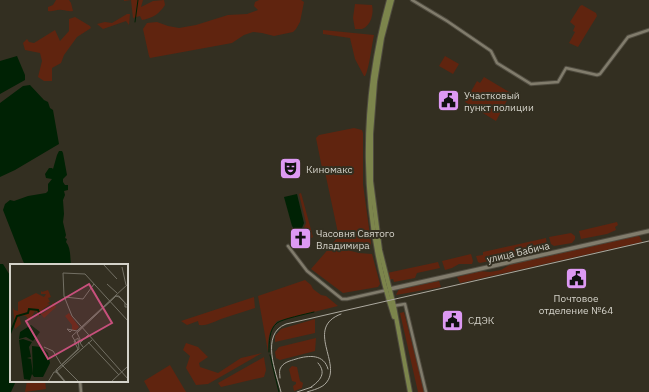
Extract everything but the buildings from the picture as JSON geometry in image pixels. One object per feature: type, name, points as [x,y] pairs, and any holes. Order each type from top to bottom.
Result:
[{"type":"main road","points":[[389,0],[379,37],[372,80],[368,124],[367,168],[376,248],[397,327],[410,392]]},
{"type":"main road","points":[[388,290],[372,196],[370,154],[373,101],[378,60],[392,0]]},
{"type":"street","points":[[412,0],[491,50],[497,63],[531,84],[558,82],[566,68],[597,75],[600,74],[628,36],[649,30]]},
{"type":"street","name":"улица Бабича","points":[[388,290],[649,231]]},
{"type":"street","points":[[288,246],[310,274],[343,299],[388,290]]},
{"type":"street","points":[[392,307],[405,304],[426,392]]},
{"type":"street","points":[[80,382],[81,392]]},
{"type":"shaded area","points":[[56,0],[69,0],[73,11],[48,11],[48,7],[53,5]]},
{"type":"shaded area","points":[[131,0],[143,0],[141,7],[153,1],[164,0],[165,5],[155,15],[142,20],[140,16],[133,18]]},
{"type":"shaded area","points":[[259,0],[301,0],[304,2],[300,22],[296,29],[293,32],[274,36],[253,32],[244,35],[232,43],[150,58],[143,29],[147,23],[157,22],[179,28],[196,25],[228,15],[247,14],[258,10],[254,6],[255,2]]},
{"type":"shaded area","points":[[355,4],[372,5],[373,12],[370,22],[362,29],[355,29],[353,18]]},
{"type":"shaded area","points":[[582,5],[596,13],[597,16],[578,47],[569,43],[575,32],[573,31],[575,26],[570,22]]},
{"type":"shaded area","points":[[127,14],[130,14],[129,25],[126,21],[103,29],[97,24],[105,22],[112,23]]},
{"type":"shaded area","points":[[75,17],[91,28],[77,37],[64,55],[61,63],[52,68],[52,81],[44,81],[38,77],[42,61],[40,53],[25,50],[23,43],[27,39],[29,42],[34,43],[55,30],[60,41],[69,31],[69,19]]},
{"type":"shaded area","points":[[323,30],[374,35],[365,76],[355,59],[350,38],[323,34]]},
{"type":"shaded area","points":[[17,56],[25,75],[25,80],[0,94],[0,61]]},
{"type":"shaded area","points":[[445,56],[459,64],[453,74],[439,66]]},
{"type":"shaded area","points":[[484,77],[511,93],[496,121],[465,102],[477,81],[480,83]]},
{"type":"shaded area","points":[[30,85],[44,100],[48,102],[50,108],[53,110],[59,144],[15,170],[0,177],[0,103],[23,86]]},
{"type":"shaded area","points":[[354,128],[362,130],[363,133],[363,184],[371,243],[368,250],[333,243],[337,238],[338,233],[316,138],[319,135]]},
{"type":"shaded area","points":[[59,151],[62,151],[67,175],[63,179],[65,185],[68,185],[68,190],[64,191],[63,222],[66,235],[65,238],[67,239],[66,242],[70,250],[71,264],[24,264],[3,210],[5,204],[10,200],[14,201],[28,196],[46,193],[48,191],[48,184],[52,179],[46,178],[45,174],[49,168],[53,169]]},
{"type":"shaded area","points":[[301,193],[313,237],[305,242],[303,235],[296,236],[297,243],[294,244],[291,228],[296,232],[303,230],[306,223],[299,194]]},
{"type":"shaded area","points":[[297,194],[304,223],[302,228],[295,230],[292,226],[284,197]]},
{"type":"shaded area","points":[[617,222],[618,225],[615,227],[616,230],[607,234],[581,239],[579,231]]},
{"type":"shaded area","points":[[571,233],[575,236],[572,243],[554,246],[551,244],[549,237]]},
{"type":"shaded area","points":[[638,235],[642,242],[460,283],[457,277],[479,271],[490,272],[501,270],[511,264]]},
{"type":"shaded area","points":[[546,238],[547,245],[544,249],[480,263],[478,262],[476,256],[483,255],[483,252]]},
{"type":"shaded area","points":[[331,246],[359,253],[372,254],[380,284],[378,287],[343,293],[311,269]]},
{"type":"shaded area","points":[[471,254],[473,261],[472,264],[459,264],[445,270],[442,261]]},
{"type":"shaded area","points":[[438,262],[440,268],[417,273],[415,278],[394,282],[393,279],[388,280],[387,273]]},
{"type":"shaded area","points":[[0,264],[3,264],[10,275],[10,382],[16,382],[11,392],[0,392]]},
{"type":"shaded area","points":[[305,280],[313,289],[321,295],[326,296],[338,306],[277,321],[269,335],[268,352],[258,296]]},
{"type":"shaded area","points":[[439,281],[441,287],[396,295],[399,289]]},
{"type":"shaded area","points":[[254,297],[255,308],[208,324],[199,325],[198,321],[187,325],[181,321]]},
{"type":"shaded area","points":[[404,312],[424,392],[418,392],[400,313]]},
{"type":"shaded area","points":[[315,319],[315,333],[275,342],[275,336],[281,329]]},
{"type":"shaded area","points":[[316,338],[315,351],[280,360],[276,358],[275,352],[279,347]]},
{"type":"shaded area","points":[[186,343],[198,347],[208,357],[199,363],[200,367],[218,373],[241,358],[262,353],[208,384],[196,385],[186,368],[190,356],[183,350]]},
{"type":"shaded area","points":[[264,357],[266,370],[264,377],[221,387],[218,383]]},
{"type":"shaded area","points":[[170,365],[186,392],[150,392],[144,381]]},
{"type":"shaded area","points":[[292,366],[297,367],[300,381],[303,383],[302,388],[294,391],[293,386],[296,382],[292,381],[289,369]]},
{"type":"shaded area","points":[[27,382],[45,382],[46,389],[25,392]]},
{"type":"waterway","points":[[135,22],[138,0]]},
{"type":"waterway","points":[[269,352],[271,332],[277,323],[289,318],[314,312]]},
{"type":"waterway","points":[[270,355],[279,392]]},
{"type":"tram line","points":[[281,392],[272,354],[272,345],[274,336],[278,329],[286,324],[649,241]]},
{"type":"tram line","points":[[307,392],[324,385],[330,375],[330,366],[324,337],[325,328],[330,320],[341,314]]},
{"type":"tram line","points":[[280,378],[280,370],[285,363],[311,356],[320,358],[326,364],[328,369]]},
{"type":"tram line","points":[[311,387],[320,379],[322,373],[321,367],[318,363]]},
{"type":"tram line","points":[[297,392],[312,387]]},
{"type":"place","name":"Участковый пункт полиции","points":[[448,101]]},
{"type":"place","name":"Киномакс","points":[[291,169]]},
{"type":"place","name":"Часовня Святого Владимира","points":[[300,239]]},
{"type":"place","name":"Почтовое отделение №64","points":[[576,278]]},
{"type":"place","name":"СДЭК","points":[[452,320]]}]
